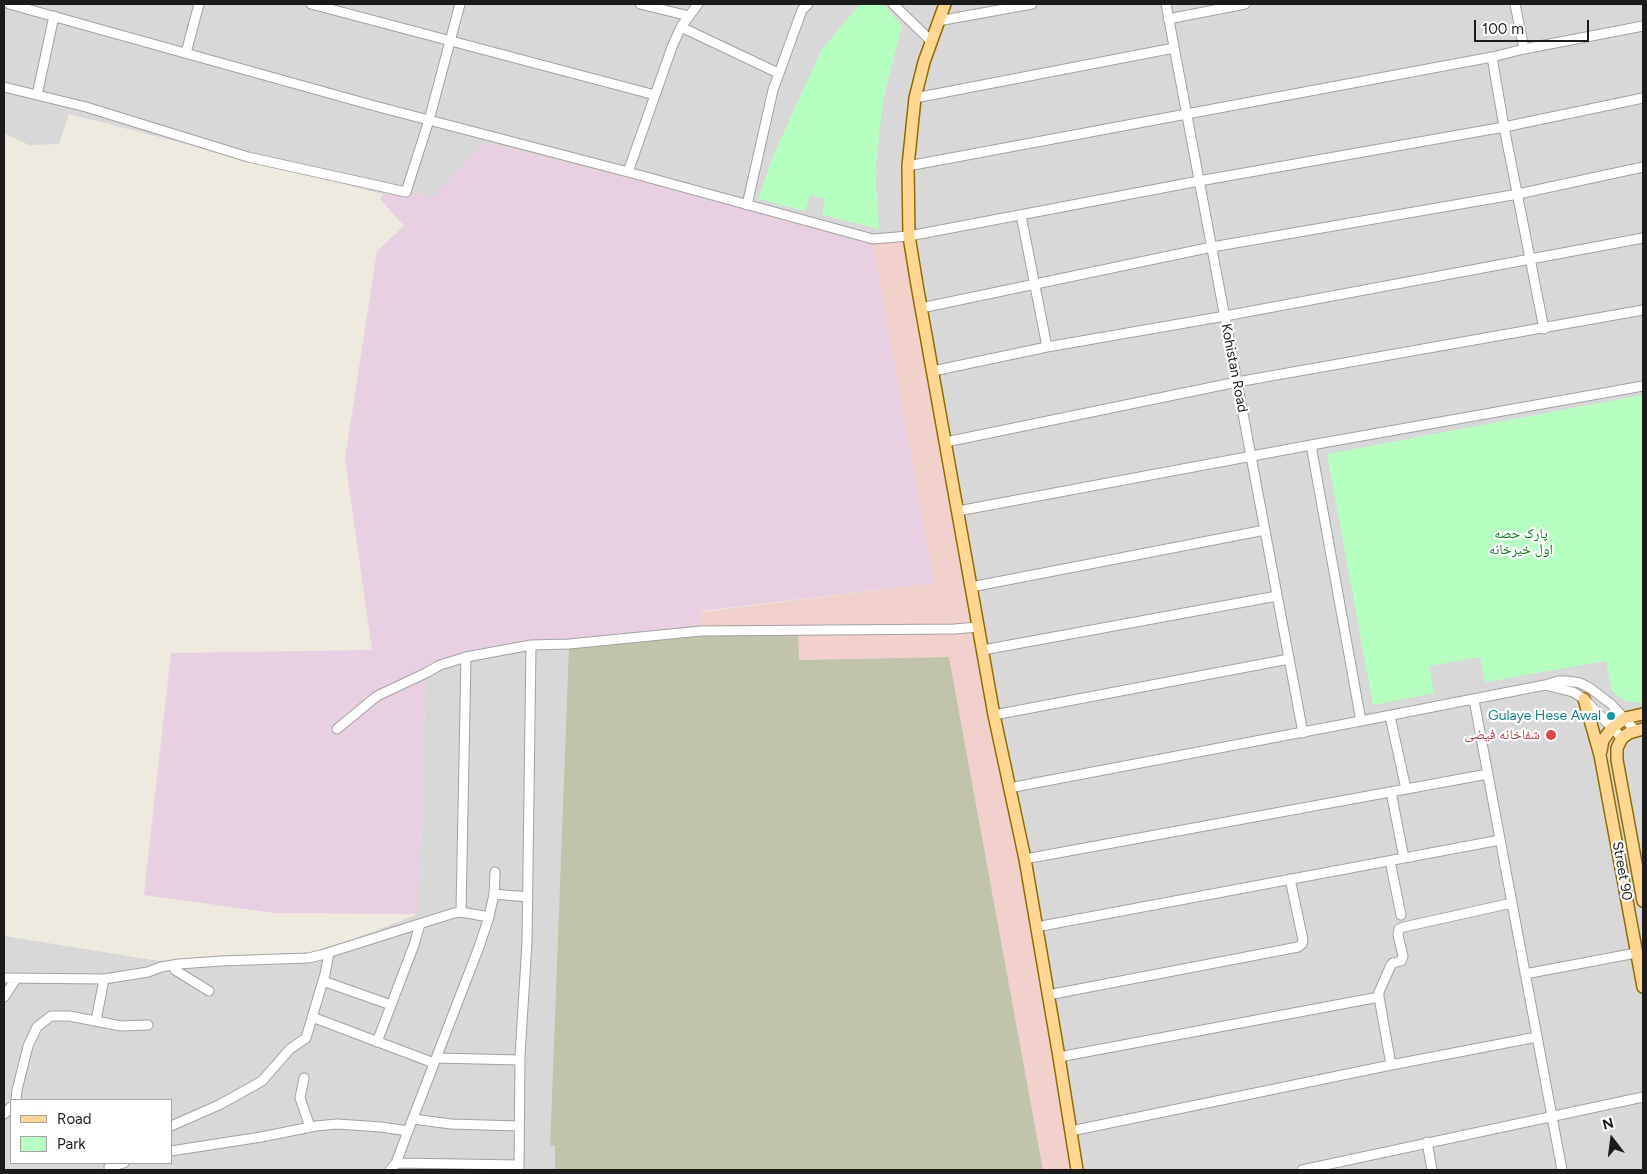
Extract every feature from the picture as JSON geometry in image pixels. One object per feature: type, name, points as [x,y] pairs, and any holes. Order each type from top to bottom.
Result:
[{"type":"main road","points":[[944,4],[924,62],[915,98],[908,166],[909,236],[994,716],[1025,859],[1077,1170]]},
{"type":"main road","name":"Street 90","points":[[1584,698],[1600,755],[1643,987]]},
{"type":"main road","points":[[1600,755],[1603,740],[1613,727],[1625,718],[1643,714]]},
{"type":"main road","points":[[1619,743],[1639,729]]},
{"type":"main road","name":"Street 90","points":[[1619,743],[1617,760],[1643,901]]},
{"type":"street","points":[[9,4],[429,120],[873,239],[909,236],[1199,181],[1504,127],[1643,98]]},
{"type":"street","points":[[186,52],[198,4]]},
{"type":"street","points":[[311,4],[655,95]]},
{"type":"street","points":[[4,87],[86,107],[248,157],[406,192],[429,120],[460,4]]},
{"type":"street","points":[[640,4],[689,16]]},
{"type":"street","points":[[628,172],[681,27],[698,4]]},
{"type":"street","points":[[747,205],[778,73],[802,10],[808,4]]},
{"type":"street","points":[[893,4],[931,42]]},
{"type":"street","points":[[938,21],[1032,4]]},
{"type":"street","name":"Kohistan Road","points":[[1166,4],[1303,733]]},
{"type":"street","points":[[1168,19],[1245,4]]},
{"type":"street","points":[[1515,4],[1524,49]]},
{"type":"street","points":[[37,95],[54,16]]},
{"type":"street","points":[[908,166],[1492,57],[1643,26]]},
{"type":"street","points":[[681,27],[778,73]]},
{"type":"street","points":[[915,98],[1174,48]]},
{"type":"street","points":[[1492,57],[1544,329]]},
{"type":"street","points":[[921,308],[1212,247],[1518,194],[1643,168]]},
{"type":"street","points":[[1021,215],[1047,347]]},
{"type":"street","points":[[933,371],[1047,347],[1643,238]]},
{"type":"street","points":[[946,442],[1237,382],[1643,310]]},
{"type":"street","points":[[958,511],[1643,386]]},
{"type":"street","points":[[1312,445],[1362,721]]},
{"type":"street","points":[[971,587],[1265,530]]},
{"type":"street","points":[[983,650],[1277,596]]},
{"type":"street","points":[[337,729],[377,696],[440,665],[466,657],[531,645],[569,644],[701,631],[954,629],[979,627]]},
{"type":"street","points":[[494,872],[494,894],[489,917],[413,1119],[393,1166],[519,1168],[520,1060],[527,942],[531,645]]},
{"type":"street","points":[[461,912],[466,657]]},
{"type":"street","points":[[994,716],[1289,659]]},
{"type":"street","points":[[1009,788],[1474,700],[1558,681],[1580,683],[1600,695],[1639,729]]},
{"type":"street","points":[[1545,685],[1573,692],[1584,698],[1613,727],[1619,743]]},
{"type":"street","points":[[1474,700],[1562,1170]]},
{"type":"street","points":[[1390,716],[1406,789]]},
{"type":"street","points":[[1025,859],[1488,774]]},
{"type":"street","points":[[1391,792],[1404,858]]},
{"type":"street","points":[[1036,927],[1500,840]]},
{"type":"street","points":[[1390,861],[1401,915]]},
{"type":"street","points":[[1048,995],[1298,946],[1302,944],[1303,940],[1290,879]]},
{"type":"street","points":[[494,894],[528,897]]},
{"type":"street","points":[[1391,1065],[1378,997],[1390,965],[1401,961],[1404,956],[1398,934],[1399,929],[1512,903]]},
{"type":"street","points":[[4,978],[104,979],[148,972],[174,965],[221,961],[308,958],[454,913],[461,912],[489,917]]},
{"type":"street","points":[[376,1042],[414,945],[420,924]]},
{"type":"street","points":[[172,1126],[219,1105],[262,1081],[290,1049],[306,1038],[328,953]]},
{"type":"street","points":[[1525,974],[1636,953]]},
{"type":"street","points":[[174,965],[176,970],[209,991]]},
{"type":"street","points":[[4,997],[16,979]]},
{"type":"street","points":[[96,1020],[104,979]]},
{"type":"street","points":[[322,981],[391,1005]]},
{"type":"street","points":[[1059,1057],[1378,997]]},
{"type":"street","points":[[16,1099],[28,1046],[38,1027],[50,1016],[69,1016],[121,1026],[148,1025]]},
{"type":"street","points":[[312,1017],[376,1042],[435,1060],[520,1060]]},
{"type":"street","points":[[1071,1131],[1391,1065],[1538,1037]]},
{"type":"street","points":[[304,1078],[300,1098],[310,1127]]},
{"type":"street","points":[[1302,1170],[1643,1097]]},
{"type":"street","points":[[413,1119],[451,1124],[519,1126]]},
{"type":"street","points":[[172,1151],[337,1124],[408,1131]]},
{"type":"street","points":[[1427,1142],[1432,1170]]},
{"type":"shaded area","points":[[4,4],[1643,4],[1643,1170],[1077,1170],[909,236],[873,244],[634,179],[469,157],[434,198],[413,192],[383,194],[69,114],[59,144],[29,145],[6,134],[4,139]]},
{"type":"shaded area","points":[[485,142],[634,179],[873,244],[934,583],[702,611],[701,631],[493,652],[426,673],[418,914],[274,913],[144,895],[171,653],[372,650],[345,459],[377,251],[404,226],[380,199],[383,194],[413,192],[434,197],[469,157]]},
{"type":"shaded area","points":[[909,236],[1077,1170],[1043,1170],[949,657],[798,660],[798,630],[701,631],[702,612],[934,583],[873,244]]},
{"type":"shaded area","points":[[798,630],[799,660],[949,657],[1043,1170],[555,1170],[555,1146],[550,1145],[569,644],[701,631]]},
{"type":"shaded area","points":[[569,644],[550,1145],[555,1145],[555,1170],[4,1170],[4,936],[159,961],[319,953],[418,914],[426,673],[466,657]]},
{"type":"green space","points":[[860,4],[883,4],[902,26],[884,94],[875,170],[879,229],[822,215],[825,199],[810,195],[805,211],[758,199],[773,156],[822,49]]},
{"type":"green space","name":"پارک حصه اول خیرخانه","points":[[1643,395],[1643,702],[1624,700],[1612,691],[1606,661],[1485,682],[1480,657],[1429,666],[1434,693],[1373,705],[1327,454]]},
{"type":"place","name":"Gulaye Hese Awal","points":[[1611,716]]},
{"type":"place","name":"شفاخانه فیضی","points":[[1551,735]]}]
